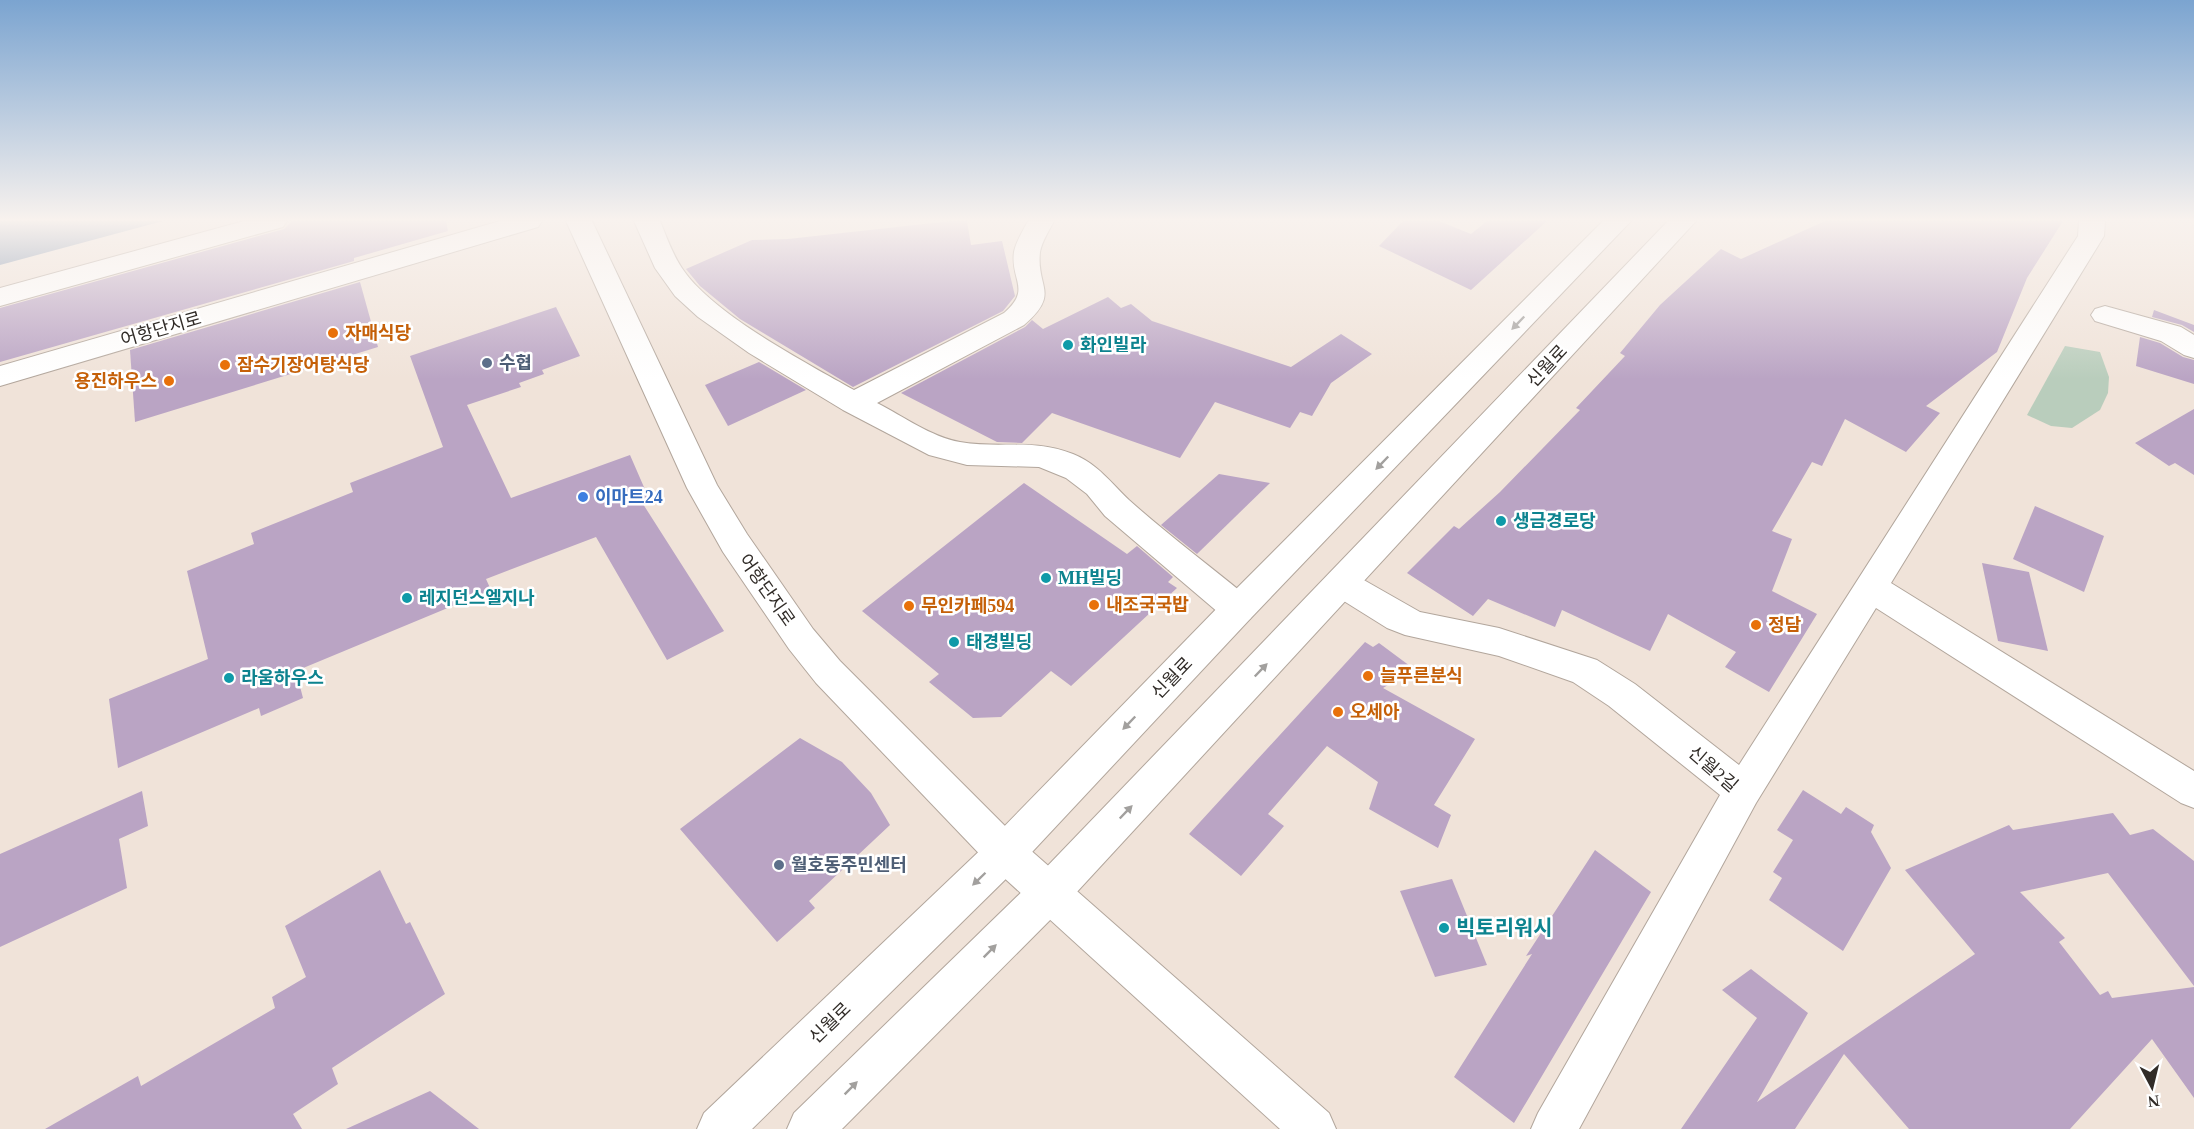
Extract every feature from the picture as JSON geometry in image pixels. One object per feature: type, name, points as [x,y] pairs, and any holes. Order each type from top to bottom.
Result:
[{"type":"street","points":[[0,297],[84,274]]},
{"type":"street","name":"어항단지로","points":[[0,376],[349,274]]},
{"type":"street","name":"어항단지로","points":[[603,274],[703,488],[735,543],[801,639],[832,677],[1005,854],[1313,1129]]},
{"type":"street","points":[[673,274],[677,282],[693,298],[762,348],[853,403],[932,445],[974,455],[1042,456],[1061,460],[1076,468],[1102,490],[1116,507],[1238,609]]},
{"type":"street","points":[[853,403],[1006,323],[1027,309],[1034,290],[1031,274]]},
{"type":"street","name":"신월로","points":[[720,1129],[1005,854],[1238,609],[1566,274]]},
{"type":"street","name":"신월로","points":[[810,1129],[1049,893],[1634,274]]},
{"type":"street","points":[[1743,791],[2067,274]]},
{"type":"street","points":[[2104,315],[2171,334],[2194,348]]},
{"type":"street","name":"신월2길","points":[[1343,584],[1399,618],[1417,625],[1499,642],[1585,671],[1622,695],[1743,791],[1554,1129]]},
{"type":"street","points":[[1870,588],[2194,791]]},
{"type":"green space","points":[[2065,346],[2100,352],[2109,377],[2108,393],[2100,410],[2072,428],[2051,426],[2027,415]]},
{"type":"building","points":[[123,274],[310,274],[0,362],[0,308]]},
{"type":"building","points":[[690,274],[1010,274],[1015,296],[1003,311],[853,387],[740,319],[700,286]]},
{"type":"building","points":[[1437,274],[1489,274],[1471,290]]},
{"type":"building","points":[[1694,274],[2030,274],[1997,352],[1926,406],[1940,413],[1906,452],[1845,419],[1822,466],[1812,462],[1772,531],[1792,539],[1772,591],[1817,614],[1769,692],[1725,667],[1736,652],[1668,614],[1650,651],[1562,610],[1555,627],[1488,599],[1473,616],[1407,573],[1454,526],[1459,529],[1500,492],[1580,410],[1576,408],[1625,356],[1620,353],[1660,305]]},
{"type":"building","points":[[360,282],[378,347],[135,422],[130,350]]},
{"type":"building","points":[[1108,297],[1121,308],[1131,304],[1152,321],[1291,367],[1341,334],[1372,354],[1331,383],[1312,416],[1300,412],[1290,428],[1215,402],[1180,458],[1052,413],[1022,443],[997,442],[901,393],[1025,327],[1032,320],[1043,329]]},
{"type":"building","points":[[556,307],[580,356],[542,370],[544,374],[519,383],[521,387],[467,405],[511,498],[630,455],[650,501],[643,504],[724,631],[667,660],[596,537],[486,579],[491,590],[296,671],[303,698],[261,716],[259,708],[118,768],[109,699],[208,659],[187,571],[254,544],[251,533],[353,492],[350,483],[443,447],[410,356]]},
{"type":"building","points":[[2154,310],[2194,325],[2194,332],[2182,325],[2152,317]]},
{"type":"building","points":[[2140,337],[2160,343],[2183,357],[2194,360],[2194,384],[2136,366]]},
{"type":"building","points":[[759,362],[806,390],[728,426],[705,385]]},
{"type":"building","points":[[2194,409],[2194,475],[2175,463],[2169,466],[2135,443]]},
{"type":"building","points":[[1219,474],[1270,483],[1197,554],[1161,525]]},
{"type":"building","name":"MH빌딩","points":[[1024,483],[1127,554],[1137,546],[1173,577],[1168,582],[1177,588],[1071,686],[1051,671],[1001,717],[973,718],[929,682],[939,674],[862,611]]},
{"type":"building","points":[[2035,506],[2104,536],[2084,592],[2013,559]]},
{"type":"building","points":[[1982,563],[2029,572],[2048,651],[1998,641]]},
{"type":"building","points":[[1365,642],[1373,647],[1379,643],[1414,669],[1383,688],[1475,739],[1434,805],[1451,815],[1438,848],[1369,809],[1378,782],[1327,746],[1268,814],[1284,826],[1241,876],[1189,834]]},
{"type":"building","name":"월호동주민센터","points":[[800,738],[842,762],[871,793],[890,825],[809,901],[815,908],[777,942],[680,829]]},
{"type":"building","points":[[1803,790],[1841,814],[1846,807],[1874,825],[1871,832],[1891,868],[1843,951],[1769,900],[1782,878],[1773,872],[1793,840],[1777,830]]},
{"type":"building","points":[[142,791],[148,826],[119,839],[127,888],[0,947],[0,854]]},
{"type":"building","points":[[2113,813],[2130,835],[2153,829],[2194,861],[2194,986],[2108,873],[2020,892],[2065,938],[2059,942],[2100,995],[2108,991],[2112,998],[2194,987],[2194,1098],[2152,1039],[2070,1129],[1909,1129],[1844,1054],[1795,1129],[1681,1129],[1757,1018],[1722,990],[1751,969],[1808,1013],[1757,1102],[1975,954],[1905,870],[2009,825],[2013,830]]},
{"type":"building","points":[[1595,850],[1651,892],[1514,1123],[1454,1077],[1532,954],[1526,956]]},
{"type":"building","points":[[380,870],[406,924],[410,922],[445,994],[332,1068],[338,1084],[293,1114],[302,1129],[45,1129],[138,1076],[141,1086],[275,1008],[272,997],[306,977],[285,926]]},
{"type":"building","name":"빅토리워시","points":[[1452,879],[1487,965],[1435,977],[1400,891]]},
{"type":"building","points":[[430,1091],[479,1129],[346,1129]]},
{"type":"place","name":"자매식당","points":[[333,333]]},
{"type":"place","name":"화인빌라","points":[[1068,345]]},
{"type":"place","name":"수협","points":[[487,363]]},
{"type":"place","name":"잠수기장어탕식당","points":[[225,365]]},
{"type":"place","name":"용진하우스","points":[[169,381]]},
{"type":"place","name":"이마트24","points":[[583,497]]},
{"type":"place","name":"생금경로당","points":[[1501,521]]},
{"type":"place","name":"MH빌딩","points":[[1046,578]]},
{"type":"place","name":"레지던스엘지나","points":[[407,598]]},
{"type":"place","name":"내조국국밥","points":[[1094,605]]},
{"type":"place","name":"무인카페594","points":[[909,606]]},
{"type":"place","name":"정담","points":[[1756,625]]},
{"type":"place","name":"태경빌딩","points":[[954,642]]},
{"type":"place","name":"늘푸른분식","points":[[1368,676]]},
{"type":"place","name":"라움하우스","points":[[229,678]]},
{"type":"place","name":"오세아","points":[[1338,712]]},
{"type":"place","name":"월호동주민센터","points":[[779,865]]},
{"type":"place","name":"빅토리워시","points":[[1444,928]]}]
